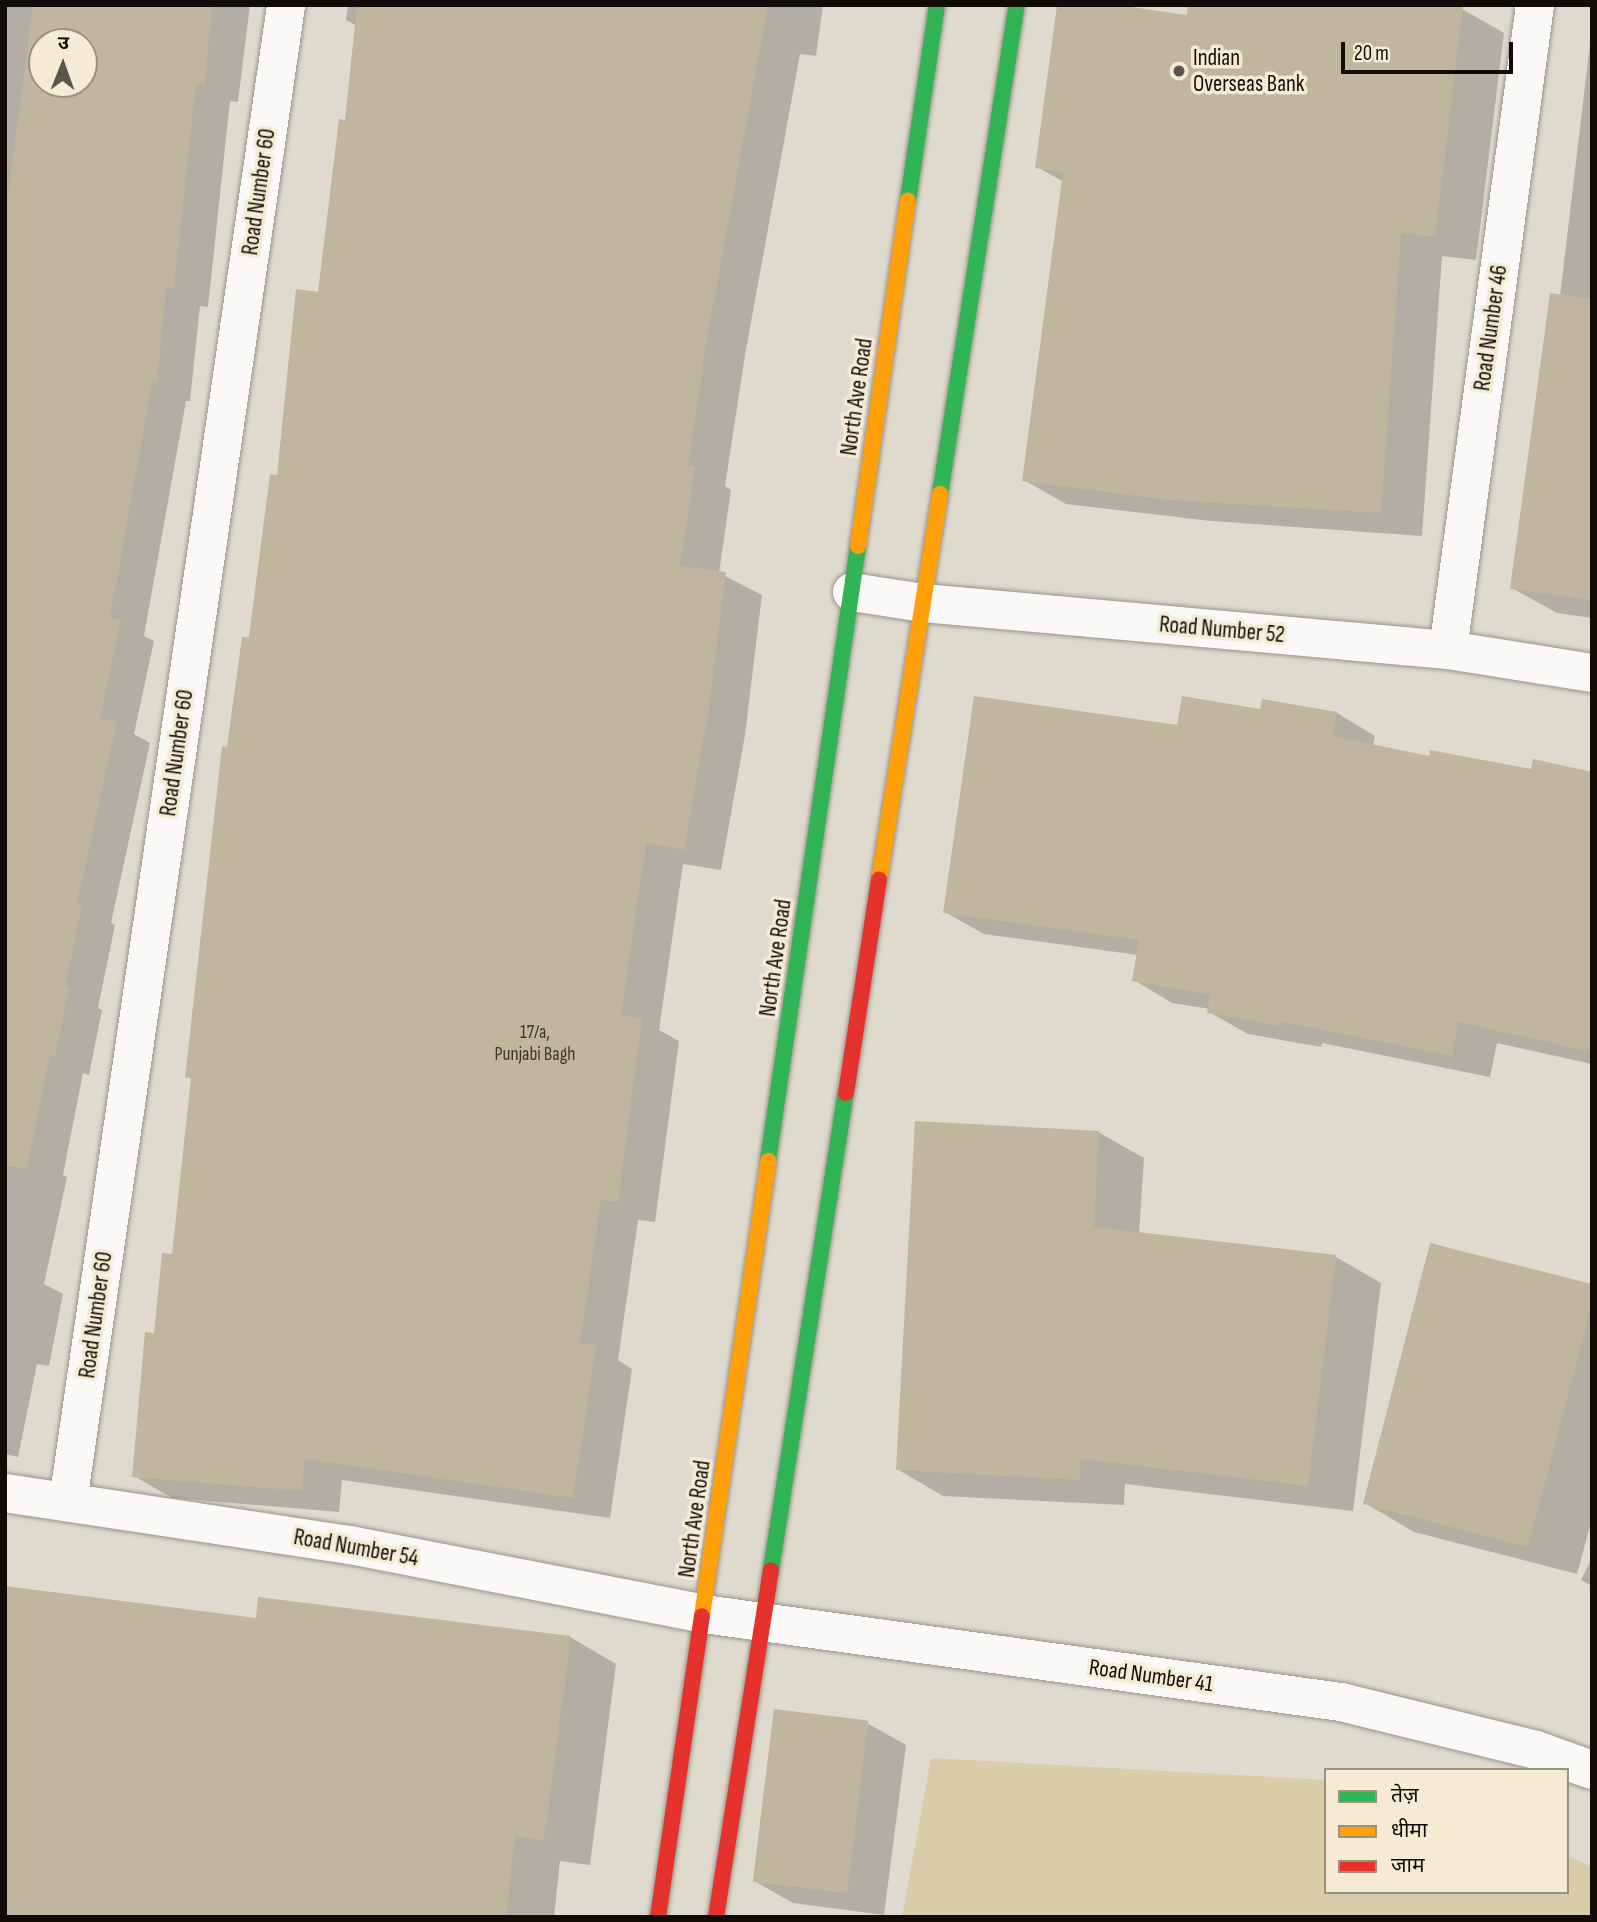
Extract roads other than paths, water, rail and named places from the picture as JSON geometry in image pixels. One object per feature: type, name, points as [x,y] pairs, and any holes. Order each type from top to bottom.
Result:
[{"type":"street","name":"Road Number 60","points":[[68,1502],[286,5]]},
{"type":"street","name":"North Ave Road","points":[[659,1917],[937,5]]},
{"type":"street","points":[[716,1917],[1017,5]]},
{"type":"street","name":"Road Number 46","points":[[1448,650],[1535,5]]},
{"type":"street","name":"Road Number 52","points":[[852,592],[923,603],[1448,650],[1592,673]]},
{"type":"street","name":"Road Number 54","points":[[5,1493],[350,1545],[704,1614]]},
{"type":"street","name":"Road Number 41","points":[[704,1614],[1341,1702],[1536,1750],[1592,1770]]},
{"type":"place","name":"Indian Overseas Bank","points":[[1179,71]]}]
